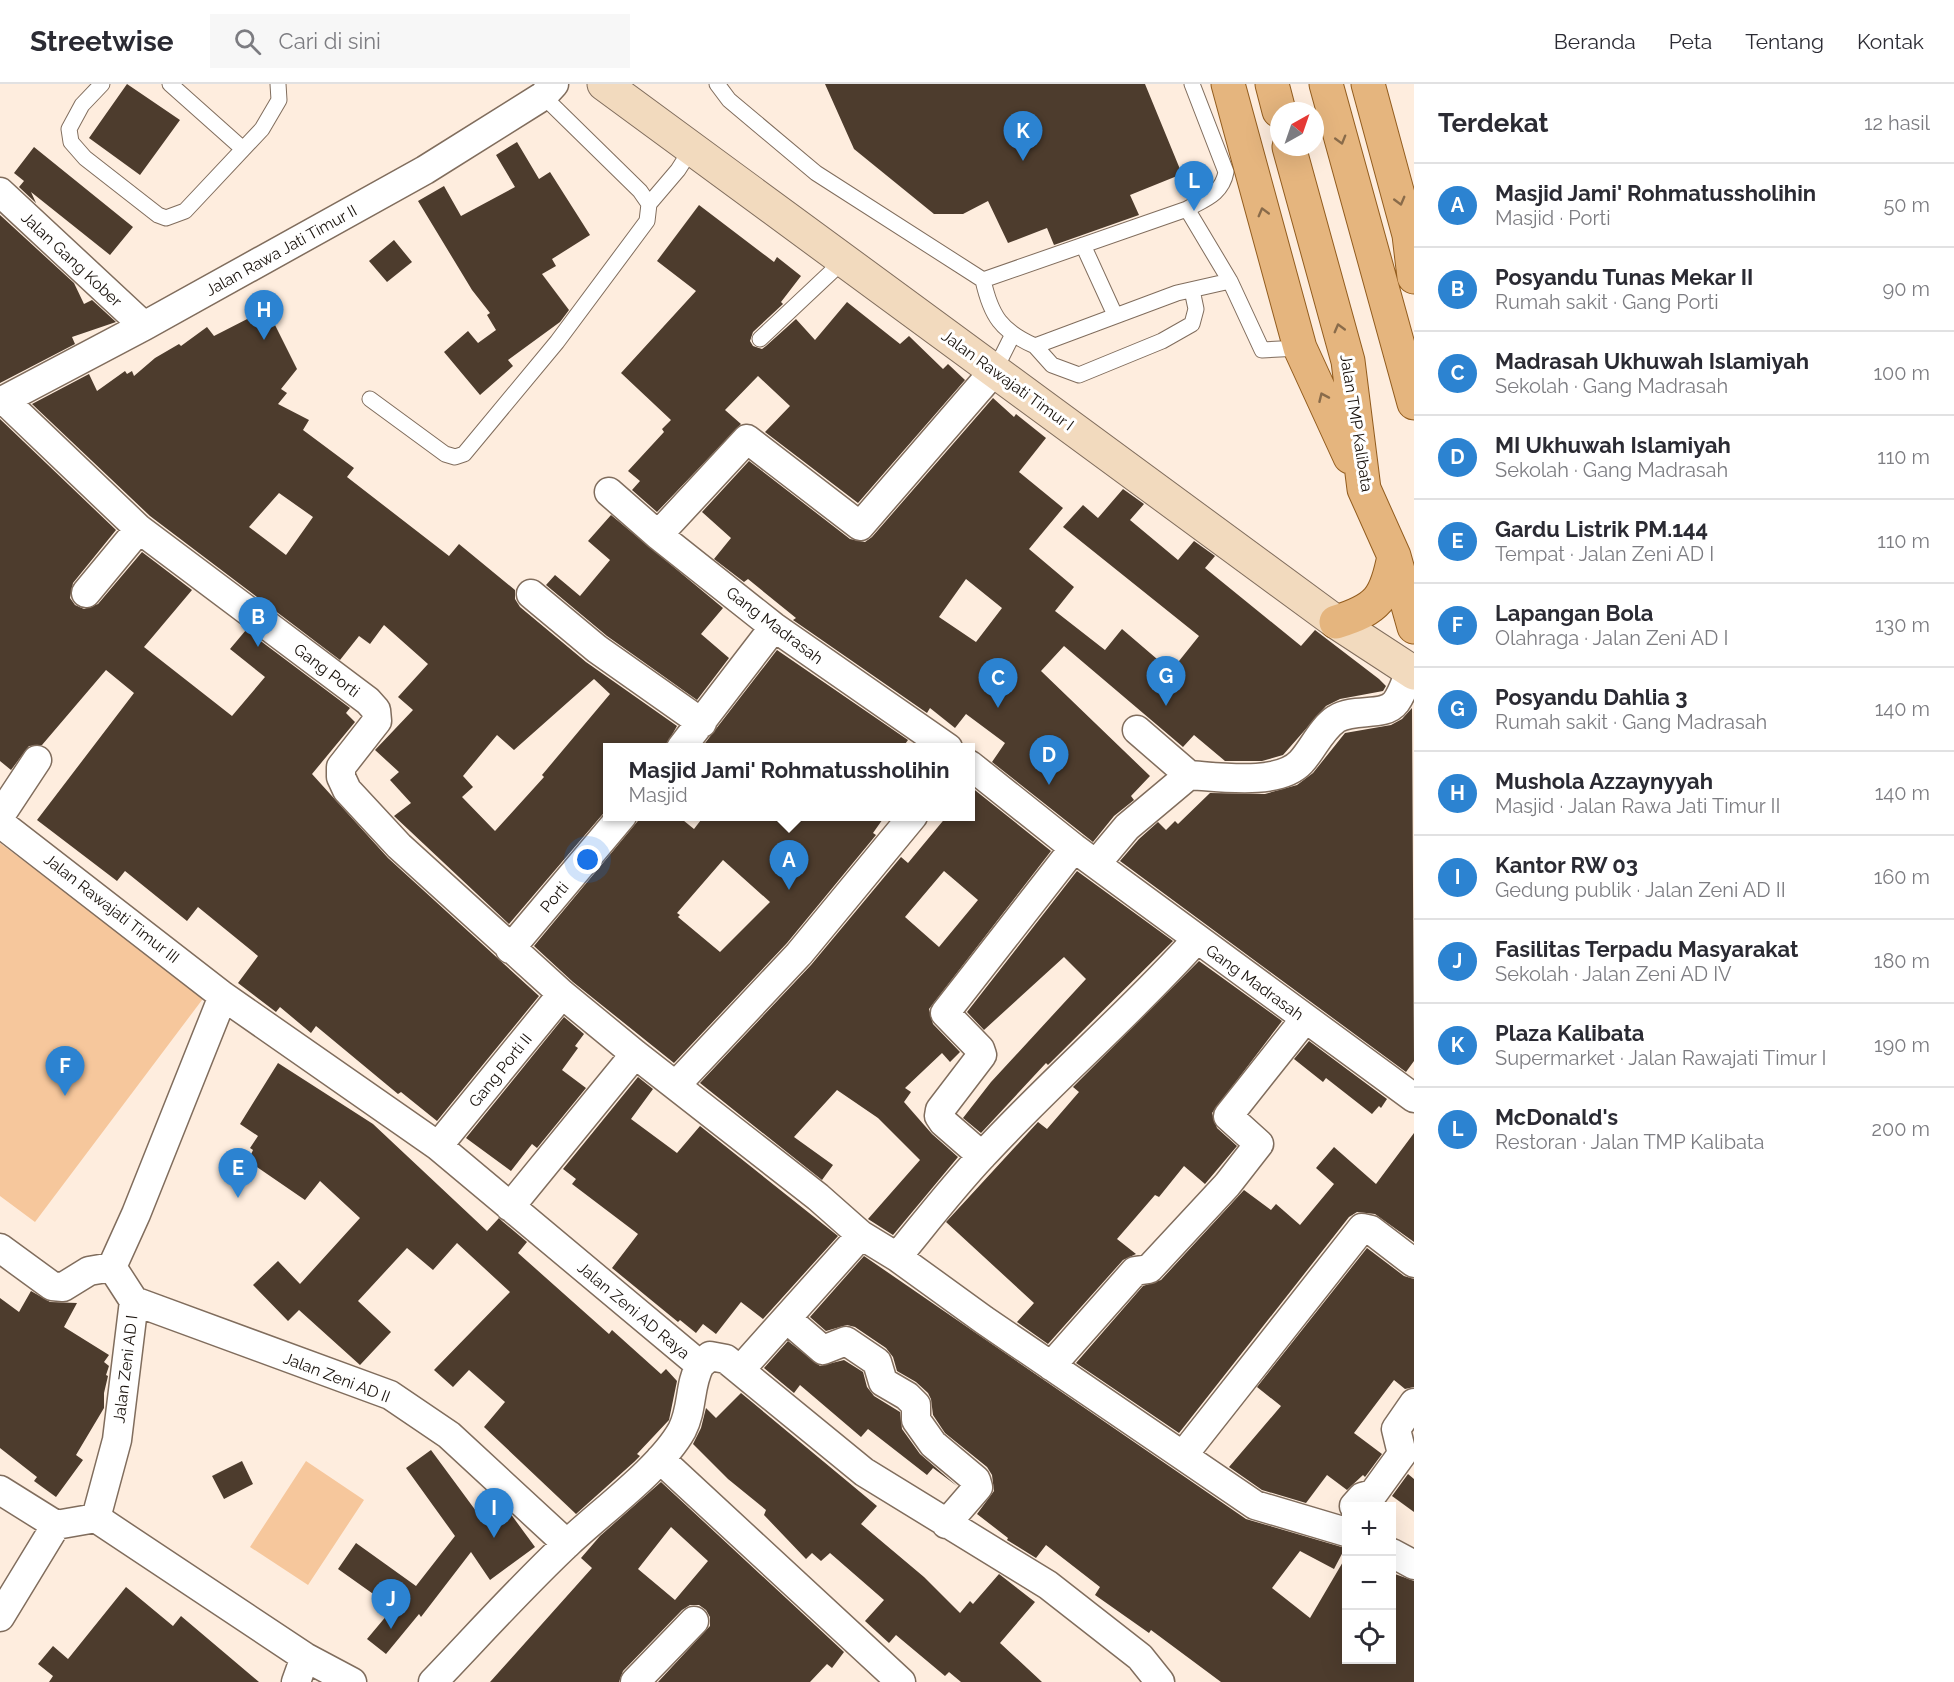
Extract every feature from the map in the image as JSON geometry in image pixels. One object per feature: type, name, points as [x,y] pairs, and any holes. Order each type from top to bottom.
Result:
[{"type":"main road","points":[[1228,84],[1300,348],[1364,489]]},
{"type":"main road","points":[[1272,84],[1277,102]]},
{"type":"main road","points":[[1326,84],[1414,403]]},
{"type":"main road","points":[[1368,84],[1409,235],[1414,277]]},
{"type":"main road","name":"Jalan TMP Kalibata","points":[[1291,156],[1348,361],[1364,489],[1394,556],[1414,627]]},
{"type":"main road","points":[[1336,622],[1360,615],[1378,603],[1389,585],[1394,556]]},
{"type":"street","name":"Jalan Rawajati Timur I","points":[[604,84],[1336,622],[1412,673]]},
{"type":"street","name":"Jalan Rawa Jati Timur II","points":[[2,401],[144,326],[425,170],[549,90]]},
{"type":"street","name":"Jalan Gang Kober","points":[[0,192],[144,326]]},
{"type":"street","points":[[658,535],[746,440],[750,440],[860,526],[995,370]]},
{"type":"street","name":"Gang Porti","points":[[2,401],[140,529],[368,701],[376,710],[376,722],[341,766],[341,777],[347,790],[399,846],[485,922],[510,949]]},
{"type":"street","name":"Gang Madrasah","points":[[609,492],[658,535],[774,627],[942,743]]},
{"type":"street","points":[[86,593],[140,529]]},
{"type":"street","points":[[531,594],[597,649],[702,723]]},
{"type":"street","points":[[684,743],[774,627]]},
{"type":"street","points":[[1137,730],[1189,775],[1277,777],[1297,767],[1335,720],[1356,711],[1384,710],[1391,707],[1397,701],[1412,673]]},
{"type":"street","points":[[0,816],[36,760]]},
{"type":"street","name":"Gang Madrasah","points":[[975,769],[1085,856],[1305,1019],[1409,1084]]},
{"type":"street","points":[[982,1156],[939,1116],[940,1110],[982,1056],[980,1049],[945,1012],[1085,856],[1127,826],[1189,775]]},
{"type":"street","name":"Porti","points":[[510,949],[618,821]]},
{"type":"street","points":[[676,1084],[799,954],[909,821]]},
{"type":"street","name":"Jalan Rawajati Timur III","points":[[0,823],[223,996]]},
{"type":"street","points":[[897,1257],[982,1156],[1111,1025],[1160,980],[1197,939]]},
{"type":"street","points":[[510,949],[634,1054],[676,1084],[818,1197],[861,1235],[897,1257],[1255,1505],[1342,1520]]},
{"type":"street","name":"Gang Porti II","points":[[438,1146],[562,994]]},
{"type":"street","points":[[0,1248],[52,1286],[63,1287],[89,1272],[112,1267],[136,1214],[223,996]]},
{"type":"street","name":"Jalan Zeni AD Raya","points":[[223,996],[438,1146],[700,1365],[694,1376],[692,1402],[682,1430],[660,1459]]},
{"type":"street","points":[[1052,1366],[1135,1270],[1149,1269],[1227,1185],[1259,1144],[1228,1116],[1305,1019]]},
{"type":"street","points":[[510,1207],[634,1054]]},
{"type":"street","points":[[1184,1454],[1362,1228],[1371,1230],[1414,1263]]},
{"type":"street","points":[[741,1369],[861,1235]]},
{"type":"street","name":"Jalan Zeni AD I","points":[[96,1518],[117,1440],[134,1301],[112,1267]]},
{"type":"street","name":"Jalan Zeni AD II","points":[[134,1301],[390,1395],[448,1436],[567,1544]]},
{"type":"street","points":[[787,1319],[823,1350],[846,1341],[877,1362],[883,1382],[907,1396],[916,1405],[916,1419],[933,1444],[976,1480],[978,1487],[946,1524]]},
{"type":"street","points":[[700,1365],[710,1356],[726,1359],[741,1369],[864,1472],[1048,1585],[1140,1657],[1160,1682]]},
{"type":"street","points":[[1359,1502],[1362,1497],[1373,1494],[1402,1454],[1396,1429],[1414,1403]]},
{"type":"street","points":[[433,1682],[567,1544],[660,1459],[901,1682]]},
{"type":"street","points":[[0,1490],[56,1525],[78,1524],[96,1518],[300,1670],[352,1682]]},
{"type":"street","points":[[0,1617],[56,1525]]},
{"type":"street","points":[[1396,1555],[1414,1565]]},
{"type":"street","points":[[635,1682],[694,1622]]},
{"type":"lane","points":[[102,84],[82,105],[69,129],[71,142],[85,158],[158,215],[174,218],[185,212],[243,149],[273,112],[279,100],[278,84]]},
{"type":"lane","points":[[170,84],[243,149]]},
{"type":"lane","points":[[717,84],[729,100],[816,173],[983,280],[987,301],[1012,336],[1035,346],[1052,365],[1079,375],[1162,341],[1192,324],[1196,309],[1192,290]]},
{"type":"lane","points":[[983,280],[1187,209],[1214,195],[1224,185],[1226,172],[1192,84]]},
{"type":"lane","points":[[549,90],[640,191],[649,204]]},
{"type":"lane","points":[[370,399],[445,454],[455,457],[464,454],[557,342],[647,222],[649,204],[678,170],[692,148]]},
{"type":"lane","points":[[1187,209],[1230,281],[1262,350],[1300,348]]},
{"type":"lane","points":[[1083,245],[1115,315]]},
{"type":"lane","points":[[760,339],[844,260]]},
{"type":"lane","points":[[1035,346],[1115,315],[1192,290],[1230,281]]},
{"type":"lane","points":[[995,370],[1012,336]]},
{"type":"shaded area","points":[[0,843],[205,996],[35,1222],[0,1196]]},
{"type":"shaded area","points":[[306,1461],[364,1500],[308,1585],[250,1547]]},
{"type":"building","points":[[127,84],[180,120],[140,175],[89,138]]},
{"type":"building","points":[[825,84],[1145,84],[1182,174],[1130,195],[1139,215],[1054,245],[1047,228],[1008,243],[988,201],[963,214],[934,214],[854,149]]},
{"type":"building","points":[[517,142],[539,179],[550,172],[590,235],[552,259],[556,266],[542,274],[569,310],[560,322],[508,360],[513,366],[480,395],[444,352],[468,331],[478,343],[496,330],[487,315],[490,313],[472,290],[418,201],[444,186],[461,216],[515,187],[496,155]]},
{"type":"building","points":[[34,147],[133,227],[110,255],[31,192],[36,203],[19,187],[24,181],[14,173]]},
{"type":"building","points":[[699,205],[774,262],[777,257],[801,276],[781,302],[783,304],[753,332],[750,341],[753,346],[762,349],[796,319],[815,340],[847,302],[900,344],[909,336],[943,369],[948,364],[965,380],[858,503],[765,432],[790,406],[758,376],[725,410],[741,424],[657,512],[632,490],[640,481],[628,471],[664,432],[662,429],[671,420],[621,373],[696,291],[657,261]]},
{"type":"building","points":[[0,215],[74,283],[84,304],[92,300],[116,322],[72,337],[75,344],[0,383]]},
{"type":"building","points":[[394,240],[412,262],[387,282],[369,261]]},
{"type":"building","points":[[267,309],[297,369],[281,389],[287,393],[278,404],[309,420],[303,430],[354,468],[347,477],[449,556],[459,544],[515,590],[515,599],[520,607],[586,662],[677,726],[667,743],[603,743],[603,814],[509,924],[394,816],[411,803],[390,780],[399,772],[375,750],[413,710],[398,697],[428,664],[384,625],[370,644],[359,636],[340,660],[150,516],[32,404],[89,374],[97,391],[125,371],[127,374],[132,371],[134,376],[155,358],[179,344],[181,346],[207,327],[214,336]],"holes":[[[279,493],[313,517],[286,555],[249,527]],[[594,679],[610,694],[542,775],[544,777],[495,831],[462,797],[473,787],[463,776],[497,735],[514,750]]]},
{"type":"building","points":[[993,398],[1014,417],[1016,414],[1046,438],[1019,472],[1063,508],[1029,549],[1074,587],[1055,611],[1105,650],[1122,629],[1171,671],[1199,636],[1063,527],[1083,505],[1098,518],[1123,489],[1144,504],[1130,520],[1178,560],[1194,541],[1215,556],[1205,568],[1301,646],[1315,630],[1386,686],[1383,691],[1340,699],[1326,706],[1283,755],[1262,761],[1225,761],[1194,735],[1183,747],[1064,646],[1041,671],[1150,776],[1131,796],[1134,800],[1114,816],[1093,842],[992,762],[1005,743],[966,714],[955,728],[930,708],[927,713],[793,620],[796,618],[748,579],[744,582],[714,559],[731,538],[702,512],[749,461],[850,539],[865,542],[872,537]],"holes":[[[966,579],[1002,608],[976,642],[939,617]]]},
{"type":"building","points":[[0,419],[116,530],[73,583],[70,598],[75,605],[84,609],[98,604],[142,552],[192,590],[144,647],[232,716],[265,677],[230,649],[246,630],[350,708],[346,713],[355,722],[312,774],[388,858],[539,996],[437,1121],[401,1092],[398,1094],[316,1026],[311,1033],[280,1007],[276,1012],[238,983],[258,956],[198,907],[187,921],[125,871],[117,881],[37,820],[134,693],[106,670],[42,745],[29,746],[11,770],[0,761]]},
{"type":"building","points":[[611,515],[723,608],[701,634],[729,658],[697,700],[607,636],[546,585],[555,575],[580,596],[610,560],[588,541]]},
{"type":"building","points":[[777,650],[908,740],[906,743],[705,743]]},
{"type":"building","points":[[1412,708],[1414,1061],[1406,1072],[1120,861],[1158,822],[1166,830],[1175,821],[1178,824],[1210,793],[1265,794],[1297,785],[1313,773],[1345,733],[1391,725],[1402,719]]},
{"type":"building","points":[[975,790],[1051,851],[929,1009],[933,1024],[960,1052],[950,1062],[942,1053],[905,1088],[911,1092],[904,1102],[932,1134],[958,1157],[893,1235],[868,1219],[920,1160],[878,1118],[837,1090],[794,1137],[833,1165],[822,1180],[700,1083],[811,965],[901,857],[908,863],[943,821],[975,821]],"holes":[[[944,871],[978,900],[939,947],[905,917]]]},
{"type":"building","points":[[638,821],[684,821],[694,829],[700,821],[881,821],[873,833],[876,835],[787,943],[674,1063],[573,982],[534,946]],"holes":[[[723,860],[770,902],[720,952],[678,917],[680,915],[677,913]]]},
{"type":"building","points":[[1077,871],[1173,941],[1048,1065],[1046,1063],[981,1133],[963,1118],[991,1082],[1086,979],[1064,957],[984,1030],[967,1012]]},
{"type":"building","points":[[1199,961],[1282,1021],[1212,1113],[1217,1128],[1237,1146],[1205,1184],[1184,1166],[1159,1197],[1155,1195],[1117,1239],[1136,1254],[1123,1260],[1048,1344],[1017,1322],[1034,1303],[946,1222],[1038,1122],[1047,1129],[1079,1092],[1073,1087]]},
{"type":"building","points":[[564,1017],[584,1034],[575,1046],[578,1048],[562,1070],[586,1088],[537,1148],[532,1144],[511,1171],[466,1138]]},
{"type":"building","points":[[1309,1041],[1387,1099],[1381,1108],[1379,1106],[1372,1114],[1326,1078],[1323,1082],[1294,1059]]},
{"type":"building","points":[[278,1063],[373,1124],[487,1231],[499,1218],[527,1242],[518,1253],[609,1334],[612,1330],[661,1374],[666,1369],[677,1381],[669,1420],[637,1454],[640,1456],[576,1514],[484,1427],[505,1402],[469,1370],[453,1387],[434,1370],[510,1292],[457,1243],[433,1270],[407,1248],[358,1301],[391,1332],[360,1365],[299,1310],[288,1321],[253,1285],[278,1261],[300,1284],[360,1218],[320,1181],[305,1200],[248,1161],[253,1150],[250,1148],[258,1136],[240,1124]]},
{"type":"building","points":[[638,1077],[653,1089],[631,1119],[677,1153],[700,1126],[838,1236],[763,1319],[741,1302],[716,1334],[703,1324],[696,1333],[680,1320],[678,1322],[612,1268],[638,1234],[572,1184],[576,1179],[563,1169]]},
{"type":"building","points":[[1414,1133],[1414,1242],[1375,1214],[1357,1212],[1349,1217],[1179,1433],[1076,1363],[1143,1286],[1161,1280],[1244,1190],[1271,1210],[1276,1204],[1300,1225],[1334,1184],[1316,1168],[1334,1147],[1376,1184]]},
{"type":"building","points":[[1367,1248],[1404,1276],[1414,1279],[1414,1387],[1405,1389],[1394,1380],[1354,1433],[1382,1454],[1365,1477],[1363,1475],[1347,1490],[1327,1475],[1306,1503],[1262,1490],[1229,1467],[1281,1406],[1257,1387]]},
{"type":"building","points":[[864,1256],[1246,1519],[1342,1547],[1342,1554],[1334,1569],[1300,1551],[1272,1588],[1310,1618],[1342,1564],[1342,1664],[1396,1664],[1396,1574],[1414,1581],[1414,1682],[1221,1682],[1151,1630],[1149,1633],[1095,1595],[1100,1587],[1046,1545],[1036,1558],[1007,1540],[1008,1538],[977,1514],[994,1491],[992,1475],[987,1467],[945,1433],[933,1415],[928,1393],[916,1382],[897,1371],[893,1357],[886,1348],[855,1327],[847,1325],[826,1331],[810,1317]]},
{"type":"building","points":[[31,1291],[50,1302],[77,1303],[64,1327],[109,1355],[104,1362],[109,1366],[106,1375],[108,1376],[104,1393],[104,1408],[76,1455],[83,1460],[56,1497],[34,1481],[37,1477],[0,1448],[0,1298],[19,1312]]},
{"type":"building","points":[[788,1341],[820,1366],[844,1360],[863,1372],[867,1387],[874,1396],[900,1412],[902,1429],[920,1454],[957,1486],[933,1468],[927,1475],[868,1429],[861,1437],[800,1385],[794,1393],[764,1368]]},
{"type":"building","points":[[741,1393],[877,1506],[861,1524],[924,1577],[960,1613],[970,1601],[973,1604],[999,1574],[1035,1602],[1000,1643],[1042,1682],[961,1682],[949,1672],[945,1676],[896,1635],[889,1643],[865,1621],[884,1600],[830,1553],[821,1561],[812,1553],[806,1559],[764,1515],[766,1510],[728,1479],[693,1444],[701,1428],[706,1408],[716,1418]]},
{"type":"building","points":[[431,1450],[476,1511],[493,1498],[510,1513],[535,1547],[490,1580],[471,1552],[421,1617],[419,1614],[386,1654],[367,1639],[393,1608],[338,1569],[356,1543],[416,1586],[455,1536],[406,1468]]},
{"type":"building","points":[[242,1461],[253,1484],[224,1499],[212,1476]]},
{"type":"building","points":[[1408,1474],[1414,1479],[1414,1512],[1392,1496]]},
{"type":"building","points":[[661,1482],[844,1652],[832,1668],[827,1664],[810,1682],[658,1682],[710,1626],[710,1617],[706,1610],[699,1605],[690,1605],[682,1610],[623,1671],[619,1682],[490,1682],[592,1568],[581,1558],[600,1536]],"holes":[[[671,1527],[708,1561],[675,1600],[638,1569]]]},
{"type":"building","points":[[126,1587],[173,1626],[181,1616],[259,1682],[49,1682],[53,1676],[38,1664],[53,1646],[68,1659]]},
{"type":"place","name":"Plaza Kalibata","points":[[1023,161]]},
{"type":"place","name":"McDonald's","points":[[1194,211]]},
{"type":"place","name":"Mushola Azzaynyyah","points":[[264,340]]},
{"type":"place","name":"Posyandu Tunas Mekar II","points":[[258,647]]},
{"type":"place","name":"Posyandu Dahlia 3","points":[[1166,706]]},
{"type":"place","name":"Madrasah Ukhuwah Islamiyah","points":[[998,708]]},
{"type":"place","name":"MI Ukhuwah Islamiyah","points":[[1049,785]]},
{"type":"place","name":"Masjid Jami' Rohmatussholihin","points":[[789,890]]},
{"type":"place","name":"Lapangan Bola","points":[[65,1096]]},
{"type":"place","name":"Gardu Listrik PM.144","points":[[238,1198]]},
{"type":"place","name":"Kantor RW 03","points":[[494,1538]]},
{"type":"place","name":"Fasilitas Terpadu Masyarakat","points":[[391,1629]]}]
